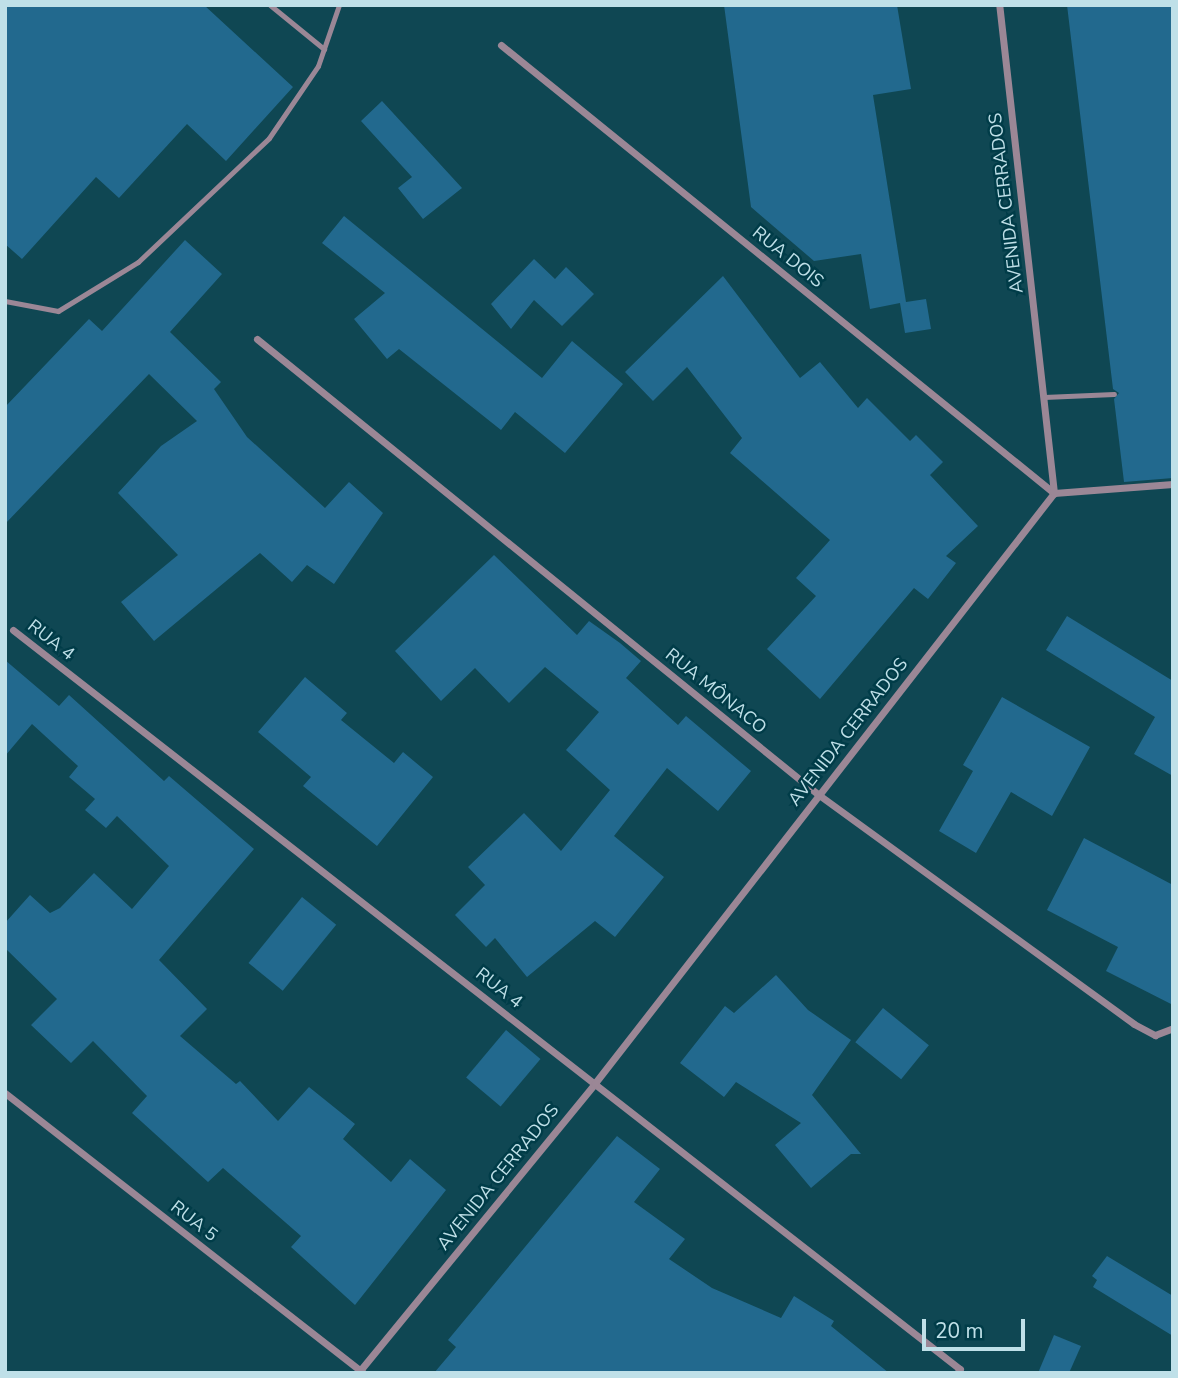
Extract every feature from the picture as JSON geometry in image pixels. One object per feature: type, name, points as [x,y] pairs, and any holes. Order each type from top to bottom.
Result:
[{"type":"street","name":"AVENIDA CERRADOS","points":[[360,1372],[595,1083],[1055,493],[999,5]]},
{"type":"street","name":"RUA DOIS","points":[[501,45],[1055,493]]},
{"type":"street","name":"RUA MÔNACO","points":[[257,339],[820,795],[1134,1024],[1155,1035],[1173,1028]]},
{"type":"street","points":[[1055,493],[1173,484]]},
{"type":"street","name":"RUA 4","points":[[13,630],[961,1369],[957,1373]]},
{"type":"street","name":"RUA 5","points":[[5,1093],[360,1372]]},
{"type":"lane","points":[[270,5],[324,49]]},
{"type":"lane","points":[[5,300],[58,311],[138,262],[269,138],[324,49],[339,5]]},
{"type":"lane","points":[[1044,397],[1114,394]]},
{"type":"building","points":[[5,5],[204,5],[293,87],[226,161],[187,124],[119,198],[96,177],[22,259],[5,244]]},
{"type":"building","points":[[724,5],[897,5],[911,89],[873,95],[906,302],[926,299],[931,329],[905,333],[900,303],[870,309],[861,254],[814,261],[751,207]]},
{"type":"building","points":[[1067,5],[1173,5],[1173,478],[1124,482],[1114,399],[1119,393],[1113,389]]},
{"type":"building","points":[[382,101],[462,188],[423,219],[398,188],[412,177],[361,121]]},
{"type":"building","points":[[344,216],[542,378],[572,341],[623,384],[565,453],[515,412],[501,430],[399,349],[387,359],[354,319],[385,293],[322,243]]},
{"type":"building","points":[[185,240],[222,274],[170,332],[221,382],[214,389],[247,437],[325,508],[349,482],[383,513],[334,584],[307,565],[292,582],[260,553],[154,641],[121,602],[178,555],[118,493],[161,446],[197,421],[149,374],[5,524],[5,407],[89,319],[102,331]]},
{"type":"building","points":[[534,259],[555,279],[566,267],[594,294],[562,326],[534,300],[511,329],[491,304]]},
{"type":"building","points":[[723,276],[800,378],[820,362],[858,408],[867,398],[910,441],[916,435],[943,462],[930,475],[978,526],[946,556],[956,563],[928,599],[914,588],[820,699],[767,649],[816,596],[796,578],[830,540],[730,453],[742,438],[687,367],[653,401],[625,372]]},
{"type":"building","points":[[494,555],[577,635],[589,621],[620,643],[641,661],[626,678],[678,725],[686,716],[751,771],[718,811],[667,768],[614,836],[664,877],[615,937],[595,921],[527,977],[495,938],[486,947],[455,915],[485,885],[468,867],[524,813],[561,851],[610,790],[566,750],[599,712],[545,667],[509,703],[475,668],[441,701],[395,651]]},
{"type":"building","points":[[1067,616],[1173,681],[1173,776],[1134,754],[1155,717],[1046,650]]},
{"type":"building","points":[[5,660],[59,706],[69,695],[164,781],[169,776],[254,849],[159,960],[207,1009],[180,1036],[236,1084],[240,1081],[278,1121],[309,1087],[355,1124],[343,1139],[391,1182],[410,1159],[446,1190],[355,1305],[291,1247],[301,1236],[223,1168],[208,1182],[132,1113],[147,1096],[93,1041],[71,1063],[31,1025],[57,999],[5,948],[5,923],[30,895],[50,913],[60,908],[94,873],[132,909],[169,866],[117,816],[106,828],[85,810],[95,799],[69,777],[78,766],[32,724],[5,756]]},
{"type":"building","points":[[305,677],[347,713],[341,720],[394,763],[403,752],[433,777],[377,846],[303,786],[311,777],[258,732]]},
{"type":"building","points":[[1002,697],[1090,747],[1052,816],[1011,792],[976,853],[939,831],[973,771],[963,765]]},
{"type":"building","points":[[1084,838],[1173,885],[1173,1005],[1106,971],[1118,947],[1047,910]]},
{"type":"building","points":[[302,897],[336,925],[283,991],[249,963]]},
{"type":"building","points":[[776,975],[808,1010],[851,1040],[812,1095],[861,1154],[851,1154],[811,1188],[775,1145],[801,1123],[736,1082],[724,1097],[680,1063],[725,1006],[734,1013]]},
{"type":"building","points":[[883,1008],[929,1045],[901,1079],[855,1042]]},
{"type":"building","points":[[506,1030],[540,1059],[501,1106],[466,1077]]},
{"type":"building","points":[[617,1136],[660,1169],[634,1202],[685,1239],[669,1259],[712,1288],[781,1318],[794,1296],[834,1321],[831,1326],[889,1373],[434,1373],[456,1347],[448,1340]]},
{"type":"building","points":[[1107,1256],[1173,1296],[1173,1336],[1093,1287],[1097,1280],[1092,1276]]},
{"type":"building","points":[[1054,1335],[1081,1346],[1069,1373],[1038,1373]]}]
